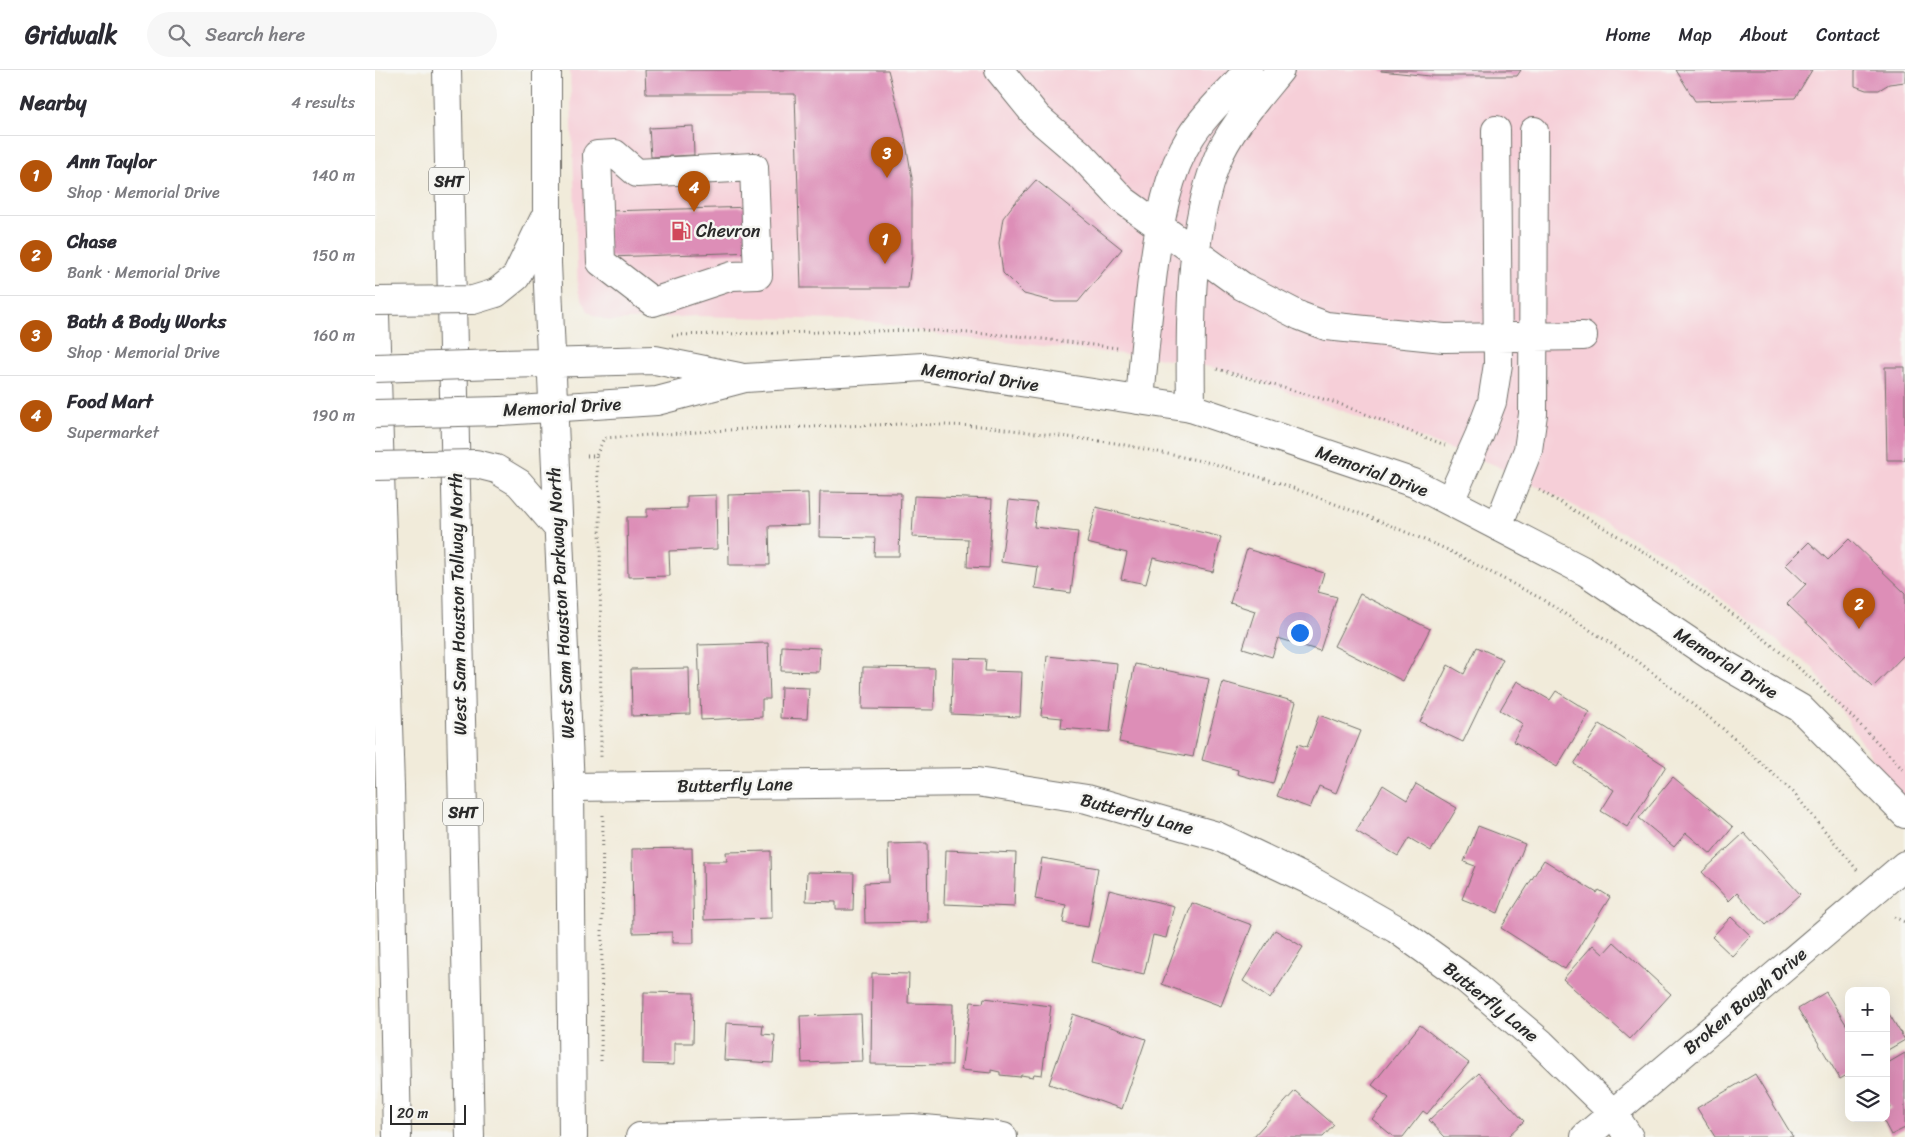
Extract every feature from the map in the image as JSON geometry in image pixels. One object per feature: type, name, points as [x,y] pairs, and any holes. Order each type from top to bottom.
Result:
[{"type":"main road","name":"West Sam Houston Tollway North","points":[[447,70],[470,1137]]},
{"type":"main road","name":"West Sam Houston Parkway North","points":[[547,70],[546,215],[570,787],[573,1137]]},
{"type":"main road","points":[[999,70],[1038,118],[1080,154],[1123,200],[1242,286],[1299,316],[1326,326],[1444,338],[1583,336]]},
{"type":"main road","points":[[1140,400],[1146,322],[1160,225],[1177,162],[1206,114],[1248,70]]},
{"type":"main road","points":[[1191,408],[1190,320],[1196,253],[1205,200],[1216,162],[1234,130],[1280,70]]},
{"type":"main road","points":[[1450,501],[1492,402],[1498,364],[1496,130]]},
{"type":"main road","points":[[1498,526],[1528,450],[1533,414],[1535,336],[1534,131]]},
{"type":"main road","points":[[615,154],[637,173],[754,167],[758,275],[732,276],[653,302],[620,278],[601,262],[597,155],[615,154]]},
{"type":"main road","points":[[375,301],[473,300],[496,293],[516,278],[546,215]]},
{"type":"main road","points":[[375,316],[391,787],[397,1137]]},
{"type":"main road","name":"Memorial Drive","points":[[375,368],[551,361],[655,360],[745,378]]},
{"type":"main road","name":"Memorial Drive","points":[[375,414],[553,409],[657,401],[745,378],[923,366],[1191,408],[1414,483],[1586,572],[1717,660],[1800,708],[1905,814]]},
{"type":"main road","points":[[375,466],[476,464],[496,469],[519,483],[559,528]]},
{"type":"main road","name":"Butterfly Lane","points":[[570,787],[977,782],[1087,799],[1217,836],[1315,884],[1396,929],[1467,980],[1541,1043],[1613,1113],[1629,1137]]},
{"type":"main road","name":"Broken Bough Drive","points":[[1585,1137],[1905,865]]},
{"type":"main road","points":[[641,1137],[913,1128],[992,1134],[1003,1137]]},
{"type":"path","points":[[601,761],[600,505],[596,456],[604,438],[744,429],[903,424],[981,426],[1115,443],[1211,463],[1279,483],[1377,520],[1446,549],[1540,598],[1635,659],[1721,727],[1793,792],[1856,871],[1860,872]]},
{"type":"path","points":[[587,456],[596,456]]},
{"type":"path","points":[[601,1069],[603,806]]},
{"type":"path","points":[[1894,917],[1905,922]]},
{"type":"shaded area","points":[[570,70],[1905,70],[1905,798],[1901,802],[1814,669],[1664,555],[1495,465],[1229,371],[1169,359],[946,336],[869,321],[697,316],[610,321],[595,316],[588,311],[578,291]]},
{"type":"building","points":[[645,70],[888,70],[904,132],[912,178],[912,256],[908,288],[801,288],[795,94],[646,94]]},
{"type":"building","points":[[1381,70],[1521,70],[1517,76],[1430,76]]},
{"type":"building","points":[[1676,70],[1812,70],[1795,98],[1695,101]]},
{"type":"building","points":[[1855,70],[1905,70],[1905,82],[1889,84],[1879,90],[1866,90],[1855,86]]},
{"type":"building","points":[[693,126],[694,155],[651,157],[649,128]]},
{"type":"building","points":[[1036,180],[1122,249],[1078,302],[1055,302],[1024,294],[1003,273],[999,243],[1003,218]]},
{"type":"building","name":"Chevron","points":[[754,207],[755,252],[609,257],[608,211]]},
{"type":"building","points":[[1885,367],[1905,367],[1905,460],[1887,460]]},
{"type":"building","points":[[820,492],[901,493],[899,556],[874,556],[875,538],[819,537]]},
{"type":"building","points":[[808,493],[809,525],[769,526],[770,565],[729,565],[728,495]]},
{"type":"building","points":[[716,495],[717,549],[669,551],[670,576],[628,577],[627,517],[647,517],[647,509],[687,508],[687,496]]},
{"type":"building","points":[[914,496],[992,499],[989,568],[967,567],[968,539],[912,537]]},
{"type":"building","points":[[1009,500],[1037,503],[1034,527],[1078,532],[1071,593],[1035,588],[1038,567],[1001,562]]},
{"type":"building","points":[[1096,507],[1221,537],[1213,572],[1153,558],[1146,584],[1121,579],[1127,553],[1087,543]]},
{"type":"building","points":[[1849,539],[1905,593],[1905,654],[1873,687],[1787,604],[1806,584],[1786,565],[1809,542],[1828,560]]},
{"type":"building","points":[[1247,549],[1324,573],[1318,592],[1337,597],[1320,651],[1278,638],[1272,657],[1243,648],[1255,611],[1230,603]]},
{"type":"building","points":[[1360,594],[1430,629],[1403,681],[1334,646]]},
{"type":"building","points":[[768,643],[770,699],[762,699],[762,717],[701,720],[698,645]]},
{"type":"building","points":[[782,646],[820,648],[819,672],[781,671]]},
{"type":"building","points":[[1477,647],[1503,659],[1463,742],[1420,722],[1448,665],[1464,674]]},
{"type":"building","points":[[1047,656],[1117,663],[1110,732],[1061,728],[1062,718],[1041,716]]},
{"type":"building","points":[[953,658],[986,659],[985,671],[1022,672],[1020,717],[951,714]]},
{"type":"building","points":[[1135,664],[1209,679],[1193,757],[1119,742]]},
{"type":"building","points":[[863,667],[935,668],[934,710],[862,709]]},
{"type":"building","points":[[689,668],[690,714],[632,716],[631,669]]},
{"type":"building","points":[[1517,681],[1550,700],[1556,691],[1590,712],[1557,767],[1513,741],[1523,724],[1500,710]]},
{"type":"building","points":[[1223,682],[1296,702],[1273,784],[1237,774],[1238,770],[1202,760]]},
{"type":"building","points":[[781,687],[809,688],[807,719],[780,718]]},
{"type":"building","points":[[1319,715],[1361,731],[1336,793],[1319,786],[1310,808],[1277,796],[1298,744],[1307,747]]},
{"type":"building","points":[[1600,724],[1666,766],[1627,827],[1601,811],[1614,790],[1574,764]]},
{"type":"building","points":[[1673,777],[1733,827],[1711,854],[1686,833],[1674,847],[1639,818]]},
{"type":"building","points":[[1416,784],[1457,808],[1431,851],[1409,838],[1398,856],[1356,831],[1383,785],[1407,800]]},
{"type":"building","points":[[1478,826],[1525,844],[1498,913],[1462,899],[1475,866],[1464,862]]},
{"type":"building","points":[[1744,833],[1800,894],[1766,925],[1737,893],[1729,901],[1702,872]]},
{"type":"building","points":[[927,843],[928,922],[865,923],[864,883],[889,882],[888,844]]},
{"type":"building","points":[[692,848],[694,943],[672,943],[672,932],[633,933],[632,849]]},
{"type":"building","points":[[946,850],[1016,853],[1014,907],[944,904]]},
{"type":"building","points":[[771,851],[772,918],[704,920],[703,861],[727,861],[726,852]]},
{"type":"building","points":[[1042,858],[1098,868],[1088,927],[1063,923],[1066,905],[1035,899]]},
{"type":"building","points":[[1544,860],[1597,893],[1599,890],[1610,897],[1565,969],[1501,928]]},
{"type":"building","points":[[807,872],[854,873],[853,910],[836,910],[836,902],[806,901]]},
{"type":"building","points":[[1109,890],[1174,906],[1166,938],[1153,935],[1144,974],[1092,962]]},
{"type":"building","points":[[1192,903],[1252,925],[1221,1006],[1162,984]]},
{"type":"building","points":[[1731,917],[1751,936],[1732,956],[1712,937]]},
{"type":"building","points":[[1275,930],[1303,947],[1270,999],[1243,981]]},
{"type":"building","points":[[1614,942],[1671,994],[1630,1039],[1563,979],[1593,945],[1603,954]]},
{"type":"building","points":[[872,973],[909,974],[908,1003],[953,1004],[952,1065],[871,1064]]},
{"type":"building","points":[[644,992],[694,993],[693,1043],[674,1043],[674,1065],[643,1064]]},
{"type":"building","points":[[1826,992],[1845,1023],[1845,1076],[1840,1079],[1798,1009]]},
{"type":"building","points":[[984,998],[1051,1006],[1042,1075],[1034,1074],[1033,1077],[1021,1075],[1020,1077],[1000,1075],[1000,1072],[991,1070],[991,1073],[961,1070],[971,1002],[983,1003]]},
{"type":"building","points":[[861,1014],[863,1061],[802,1063],[800,1016]]},
{"type":"building","points":[[1073,1014],[1146,1039],[1122,1109],[1049,1084]]},
{"type":"building","points":[[1890,1016],[1905,1040],[1890,1049]]},
{"type":"building","points":[[726,1023],[763,1025],[762,1034],[775,1035],[773,1063],[724,1060]]},
{"type":"building","points":[[1420,1025],[1469,1063],[1427,1114],[1423,1111],[1403,1137],[1394,1137],[1372,1119],[1389,1098],[1372,1085]]},
{"type":"building","points":[[1905,1053],[1905,1128],[1891,1135],[1884,1122],[1890,1122],[1890,1062]]},
{"type":"building","points":[[1479,1073],[1524,1121],[1507,1137],[1445,1137],[1429,1120]]},
{"type":"building","points":[[1755,1074],[1793,1137],[1715,1137],[1697,1108]]},
{"type":"building","points":[[1295,1091],[1334,1125],[1323,1137],[1253,1137]]},
{"type":"place","name":"Bath & Body Works","points":[[887,178]]},
{"type":"place","name":"Food Mart","points":[[694,212]]},
{"type":"place","name":"Chevron","points":[[681,231]]},
{"type":"place","name":"Ann Taylor","points":[[885,264]]},
{"type":"place","name":"Chase","points":[[1859,629]]}]
